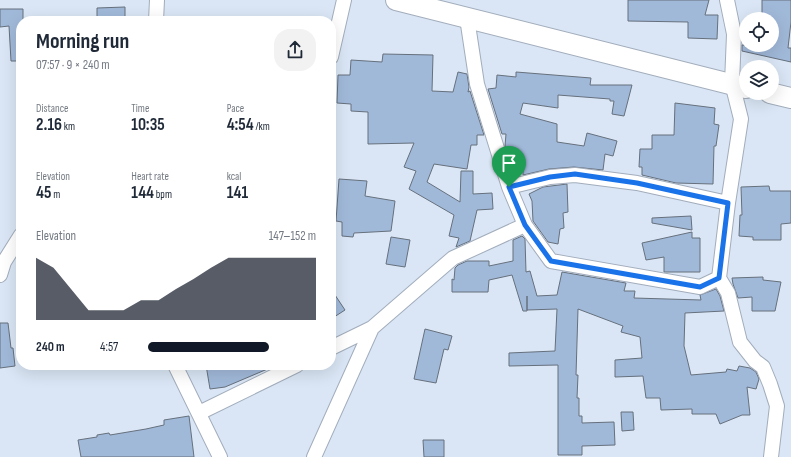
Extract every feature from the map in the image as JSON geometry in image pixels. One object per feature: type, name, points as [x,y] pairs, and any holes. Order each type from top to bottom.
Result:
[{"type":"main road","points":[[396,0],[739,86]]},
{"type":"main road","points":[[779,95],[791,98]]},
{"type":"street","points":[[156,16],[157,0]]},
{"type":"street","points":[[336,35],[344,0]]},
{"type":"street","points":[[727,0],[734,34],[739,86]]},
{"type":"street","points":[[467,18],[477,84],[509,187],[525,225],[551,261],[700,287],[719,278]]},
{"type":"street","points":[[740,100],[741,119],[728,203],[719,278],[728,293],[740,342],[755,361],[763,368],[777,406],[771,457]]},
{"type":"street","points":[[509,187],[550,177],[575,174],[637,183],[728,203]]},
{"type":"street","points":[[336,346],[372,328],[453,258],[525,225]]},
{"type":"street","points":[[0,275],[4,262],[16,242]]},
{"type":"street","points":[[314,457],[372,328]]},
{"type":"street","points":[[178,370],[220,457]]},
{"type":"street","points":[[199,413],[287,370]]},
{"type":"building","points":[[628,0],[709,0],[705,15],[718,15],[717,39],[688,38],[688,22],[628,21]]},
{"type":"building","points":[[762,0],[791,0],[791,22],[788,48],[791,48],[791,62],[746,52],[779,52],[779,12],[762,12]]},
{"type":"building","points":[[125,7],[125,16],[97,16],[97,8]]},
{"type":"building","points":[[0,9],[23,9],[23,16],[16,16],[16,61],[11,61],[9,26],[0,27]]},
{"type":"building","points":[[383,54],[433,55],[432,91],[453,92],[458,72],[467,74],[469,87],[468,92],[470,91],[484,135],[477,135],[477,145],[471,145],[467,169],[434,164],[427,182],[460,202],[461,171],[473,171],[473,194],[492,193],[493,209],[477,210],[470,241],[456,247],[459,238],[449,236],[454,215],[409,189],[416,171],[404,167],[414,143],[368,144],[368,112],[351,111],[351,104],[337,103],[338,75],[350,75],[351,60],[382,62]]},
{"type":"building","points":[[516,72],[591,78],[590,85],[632,85],[624,116],[612,114],[614,101],[610,101],[610,99],[558,95],[558,108],[523,103],[520,114],[557,124],[557,142],[584,146],[587,133],[617,141],[613,156],[605,154],[603,170],[574,167],[549,169],[523,175],[523,167],[512,166],[505,146],[506,134],[502,134],[488,89],[496,88],[497,75],[516,77]]},
{"type":"building","points":[[675,103],[715,108],[714,124],[719,125],[716,146],[714,146],[713,184],[676,183],[642,175],[642,167],[639,167],[640,149],[652,149],[652,135],[674,135]]},
{"type":"building","points":[[339,179],[367,181],[365,196],[395,201],[391,231],[354,233],[353,237],[342,236],[342,222],[336,221]]},
{"type":"building","points":[[567,184],[568,212],[563,213],[564,228],[560,229],[558,244],[548,242],[533,221],[532,201],[529,194],[543,187]]},
{"type":"building","points":[[769,186],[770,191],[791,191],[791,223],[781,224],[781,240],[753,240],[753,237],[739,236],[740,215],[742,215],[741,187]]},
{"type":"building","points":[[691,216],[692,230],[652,223],[652,218]]},
{"type":"building","points":[[692,232],[692,238],[700,238],[700,272],[664,272],[664,257],[646,260],[642,243]]},
{"type":"building","points":[[522,236],[525,239],[526,272],[530,271],[537,296],[557,295],[562,272],[626,283],[624,291],[635,291],[634,298],[701,300],[700,295],[716,289],[720,296],[724,311],[685,313],[684,346],[691,375],[726,372],[727,369],[737,371],[739,366],[750,368],[756,372],[759,379],[756,389],[747,387],[750,415],[742,415],[720,424],[716,414],[692,414],[692,409],[661,410],[660,398],[646,398],[643,376],[615,377],[615,360],[642,358],[640,337],[621,332],[623,326],[578,309],[576,375],[578,375],[577,398],[579,398],[579,416],[582,416],[582,423],[614,422],[615,445],[582,446],[582,455],[558,455],[558,365],[509,366],[509,353],[555,351],[557,309],[523,311],[512,275],[489,280],[488,292],[452,292],[452,279],[454,280],[455,268],[458,265],[467,261],[489,261],[489,266],[513,261],[513,240]]},
{"type":"building","points":[[391,237],[410,240],[405,267],[386,264]]},
{"type":"building","points":[[763,277],[763,280],[781,282],[775,311],[752,311],[752,297],[738,298],[732,278]]},
{"type":"building","points":[[336,296],[345,310],[336,316]]},
{"type":"building","points":[[0,323],[8,323],[15,366],[0,368]]},
{"type":"building","points":[[425,329],[452,336],[448,350],[444,349],[436,383],[414,379]]},
{"type":"building","points":[[207,370],[265,370],[225,387],[210,389]]},
{"type":"building","points":[[621,412],[633,412],[634,430],[622,431]]},
{"type":"building","points":[[189,416],[194,457],[81,457],[78,440],[97,437],[97,435],[109,433],[110,435],[146,429],[164,425],[164,420]]},
{"type":"building","points":[[423,440],[444,440],[444,457],[424,457]]},
{"type":"route","points":[[575,174],[637,183],[728,203],[719,278],[700,287],[551,261],[525,225],[509,187],[550,177],[575,174]]}]
